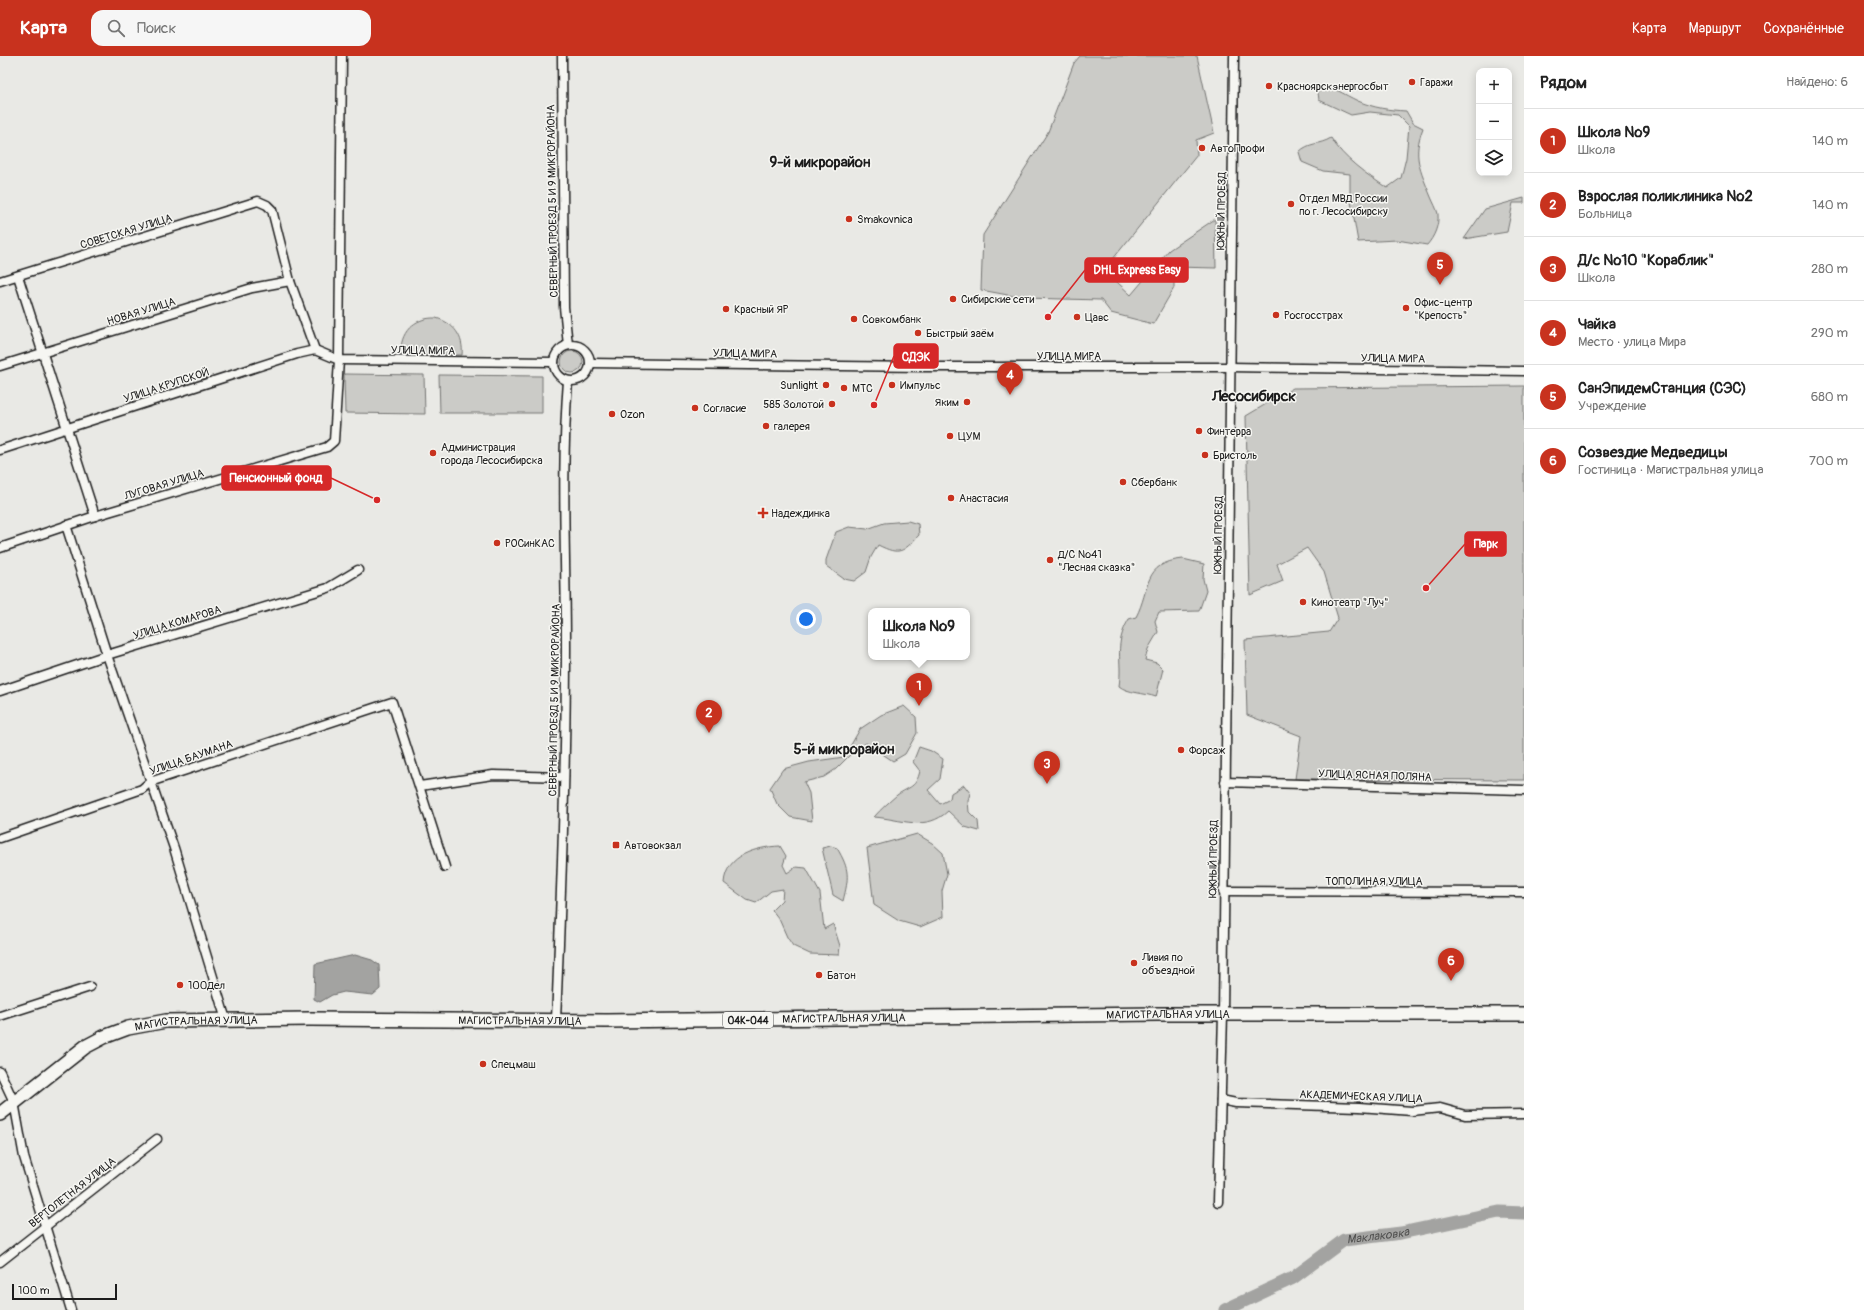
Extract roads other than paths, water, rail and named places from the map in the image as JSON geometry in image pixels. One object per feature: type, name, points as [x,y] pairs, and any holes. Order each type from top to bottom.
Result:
[{"type":"main road","name":"МАГИСТРАЛЬНАЯ УЛИЦА","points":[[0,1114],[85,1047],[104,1037],[128,1028],[149,1023],[226,1020],[607,1021],[1223,1014],[1524,1014]]},
{"type":"street","points":[[290,280],[315,350],[339,360],[342,56]]},
{"type":"street","name":"СЕВЕРНЫЙ ПРОЕЗД 5 И 9 МИКРОРАЙОНА","points":[[562,56],[564,307],[568,345]]},
{"type":"street","name":"ЮЖНЫЙ ПРОЕЗД","points":[[1218,1202],[1223,1014],[1225,782],[1230,514],[1230,367],[1234,56]]},
{"type":"street","name":"СОВЕТСКАЯ УЛИЦА","points":[[0,281],[258,201],[268,205],[272,210],[290,280]]},
{"type":"street","points":[[18,276],[95,516]]},
{"type":"street","name":"НОВАЯ УЛИЦА","points":[[0,366],[252,288],[290,280]]},
{"type":"street","points":[[568,345],[582,348],[587,353],[590,363],[588,371],[583,377],[575,381],[568,381],[557,374],[554,362],[558,351],[568,345]]},
{"type":"street","name":"УЛИЦА КРУПСКОЙ","points":[[0,450],[67,430],[297,354],[315,350]]},
{"type":"street","name":"УЛИЦА МИРА","points":[[339,360],[554,362]]},
{"type":"street","name":"ЛУГОВАЯ УЛИЦА","points":[[0,548],[95,516],[327,447],[334,441],[339,360]]},
{"type":"street","name":"УЛИЦА МИРА","points":[[590,363],[924,367],[1230,367],[1524,371]]},
{"type":"street","name":"СЕВЕРНЫЙ ПРОЕЗД 5 И 9 МИКРОРАЙОНА","points":[[556,1020],[564,777],[566,648],[565,422],[568,381]]},
{"type":"street","points":[[66,525],[107,655],[174,848],[226,1020]]},
{"type":"street","name":"УЛИЦА КОМАРОВА","points":[[0,690],[107,655],[328,588],[358,570]]},
{"type":"street","name":"УЛИЦА БАУМАНА","points":[[0,838],[142,789],[150,782],[392,702],[420,786]]},
{"type":"street","points":[[445,867],[420,786],[493,774],[564,777]]},
{"type":"street","name":"УЛИЦА ЯСНАЯ ПОЛЯНА","points":[[1225,782],[1524,790]]},
{"type":"street","name":"ТОПОЛИНАЯ УЛИЦА","points":[[1224,891],[1524,892]]},
{"type":"street","points":[[0,1016],[90,987]]},
{"type":"street","points":[[0,1072],[14,1102],[24,1157],[71,1310]]},
{"type":"street","name":"АКАДЕМИЧЕСКАЯ УЛИЦА","points":[[1221,1100],[1236,1103],[1359,1106],[1412,1111],[1440,1108],[1466,1115],[1524,1114]]},
{"type":"street","name":"ВЕРТОЛЕТНАЯ УЛИЦА","points":[[0,1262],[157,1139]]},
{"type":"waterway","name":"Маклаковка","points":[[1225,1310],[1293,1278],[1344,1240],[1401,1233],[1499,1212],[1524,1213]]},
{"type":"place","name":"Гаражи","points":[[1412,82]]},
{"type":"place","name":"Красноярскэнергосбыт","points":[[1269,86]]},
{"type":"place","name":"АвтоПрофи","points":[[1202,148]]},
{"type":"place","name":"Отдел МВД России по г. Лесосибирску","points":[[1291,204]]},
{"type":"place","name":"Smakovnica","points":[[849,219]]},
{"type":"place","name":"СанЭпидемСтанция (СЭС)","points":[[1440,285]]},
{"type":"place","name":"Сибирские сети","points":[[953,299]]},
{"type":"place","name":"Офис-центр \"Крепость\"","points":[[1406,308]]},
{"type":"place","name":"Красный ЯР","points":[[726,309]]},
{"type":"place","name":"Росгосстрах","points":[[1276,315]]},
{"type":"place","name":"DHL Express Easy","points":[[1048,317]]},
{"type":"place","name":"Цавс","points":[[1077,317]]},
{"type":"place","name":"Совкомбанк","points":[[854,319]]},
{"type":"place","name":"Быстрый заём","points":[[918,333]]},
{"type":"place","name":"Sunlight","points":[[826,385]]},
{"type":"place","name":"Импульс","points":[[892,385]]},
{"type":"place","name":"МТС","points":[[844,388]]},
{"type":"place","name":"Чайка","points":[[1010,395]]},
{"type":"place","name":"Яким","points":[[967,402]]},
{"type":"place","name":"585 Золотой","points":[[832,404]]},
{"type":"place","name":"СДЭК","points":[[874,405]]},
{"type":"place","name":"Согласие","points":[[695,408]]},
{"type":"place","name":"Ozon","points":[[612,414]]},
{"type":"place","name":"галерея","points":[[766,426]]},
{"type":"place","name":"Финтерра","points":[[1199,431]]},
{"type":"place","name":"ЦУМ","points":[[950,436]]},
{"type":"place","name":"Администрация города Лесосибирска","points":[[433,453]]},
{"type":"place","name":"Бристоль","points":[[1205,455]]},
{"type":"place","name":"Сбербанк","points":[[1123,482]]},
{"type":"place","name":"Анастасия","points":[[951,498]]},
{"type":"place","name":"Пенсионный фонд","points":[[377,500]]},
{"type":"place","name":"Надеждинка","points":[[763,513]]},
{"type":"place","name":"РОСинКАС","points":[[497,543]]},
{"type":"place","name":"Д/С №41 \"Лесная сказка\"","points":[[1050,560]]},
{"type":"place","name":"Парк","points":[[1426,588]]},
{"type":"place","name":"Кинотеатр \"Луч\"","points":[[1303,602]]},
{"type":"place","name":"Школа №9","points":[[919,706]]},
{"type":"place","name":"Взрослая поликлиника №2","points":[[709,733]]},
{"type":"place","name":"Форсаж","points":[[1181,750]]},
{"type":"place","name":"Д/с №10 \"Кораблик\"","points":[[1047,784]]},
{"type":"place","name":"Автовокзал","points":[[616,845]]},
{"type":"place","name":"Ливия по объездной","points":[[1134,963]]},
{"type":"place","name":"Батон","points":[[819,975]]},
{"type":"place","name":"Созвездие Медведицы","points":[[1451,981]]},
{"type":"place","name":"100Дел","points":[[180,985]]},
{"type":"place","name":"Спецмаш","points":[[483,1064]]},
{"type":"district","name":"9-й микрорайон","points":[[820,162]]},
{"type":"district","name":"Лесосибирск","points":[[1254,396]]},
{"type":"district","name":"5-й микрорайон","points":[[844,749]]}]
